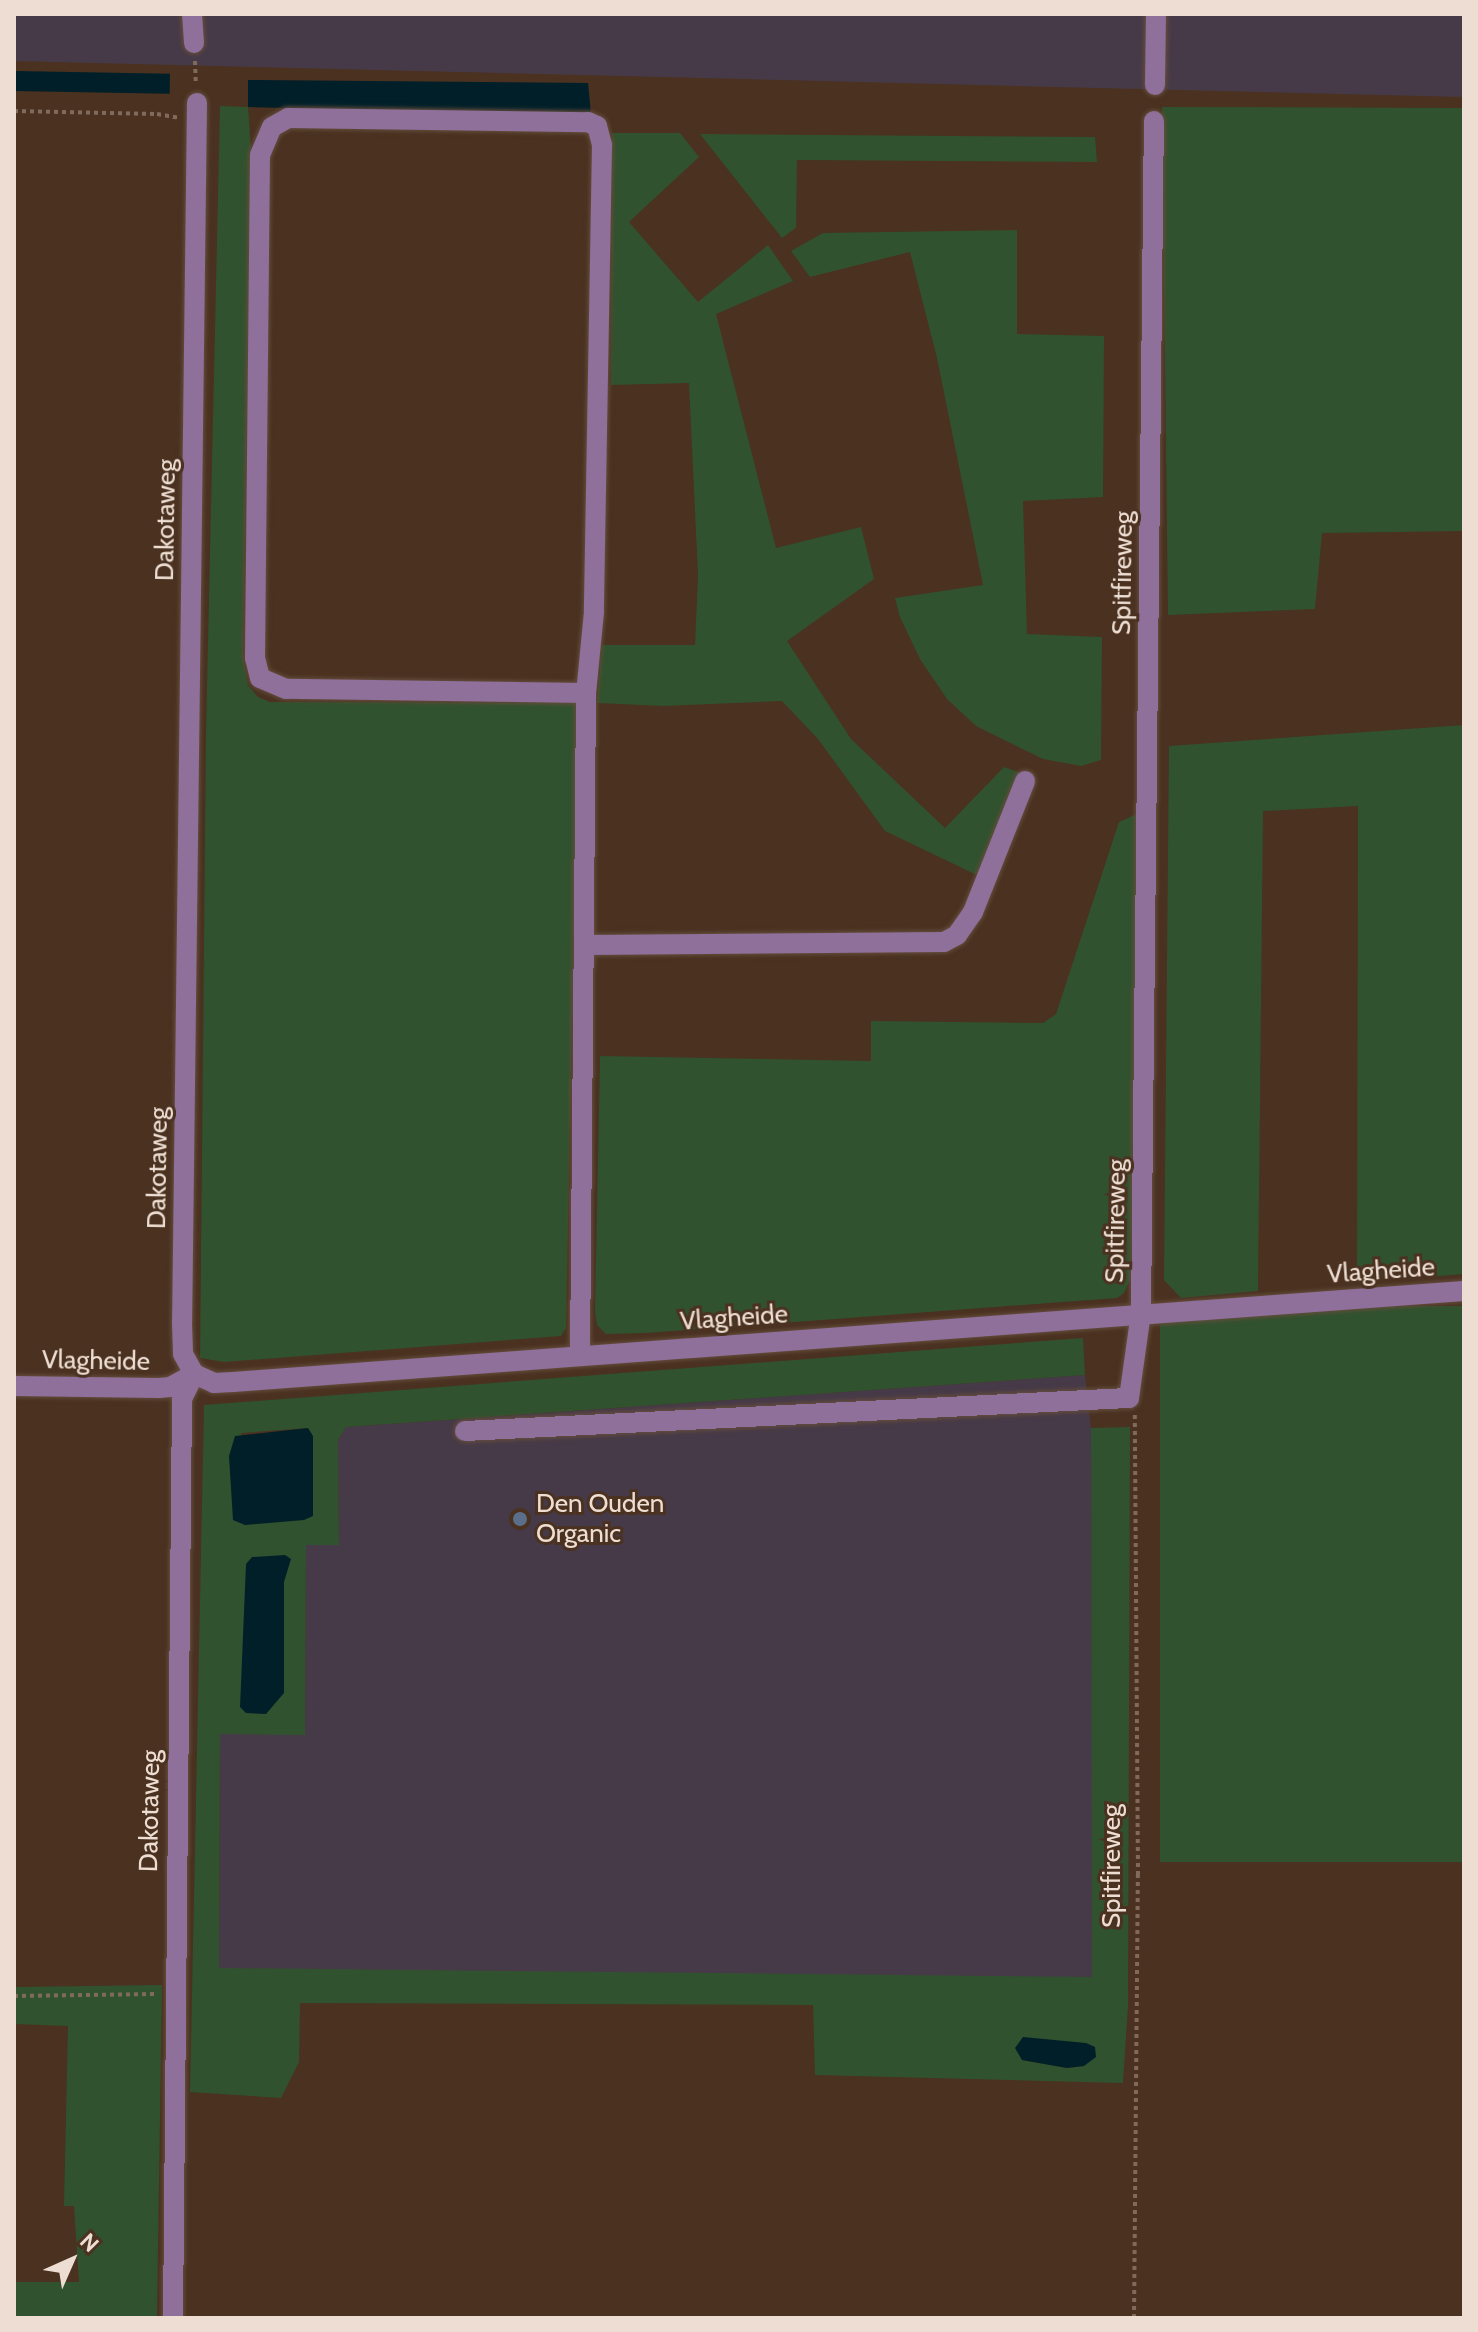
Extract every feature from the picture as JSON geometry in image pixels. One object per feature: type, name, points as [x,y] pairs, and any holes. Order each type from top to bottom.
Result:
[{"type":"street","points":[[192,14],[194,43]]},
{"type":"street","points":[[1155,85],[1156,14]]},
{"type":"street","name":"Dakotaweg","points":[[173,2318],[182,1399],[194,1374],[183,1354],[182,1323],[197,112]]},
{"type":"street","points":[[580,1356],[586,693],[594,612],[602,145],[597,126],[588,122],[288,118],[272,127],[260,155],[255,643],[260,678],[286,689],[586,693]]},
{"type":"street","name":"Spitfireweg","points":[[1129,1398],[1141,1313],[1154,121]]},
{"type":"street","points":[[586,945],[944,942],[957,935],[973,912],[1025,781]]},
{"type":"street","name":"Vlagheide","points":[[14,1386],[159,1388],[170,1387],[194,1374],[214,1383],[1464,1291]]},
{"type":"street","points":[[465,1431],[1129,1398]]},
{"type":"path","points":[[14,111],[197,112],[194,43]]},
{"type":"path","name":"Spitfireweg","points":[[1129,1398],[1137,1419],[1138,1875],[1134,2318]]},
{"type":"path","points":[[14,1996],[175,1994]]},
{"type":"shaded area","points":[[14,14],[1464,14],[1464,97],[14,61]]},
{"type":"shaded area","points":[[1085,1375],[1091,1428],[1093,1978],[219,1969],[220,1734],[305,1734],[306,1545],[339,1544],[338,1440],[346,1427]]},
{"type":"green space","points":[[220,106],[248,107],[251,148],[243,655],[248,685],[258,697],[270,702],[578,703],[566,1328],[561,1336],[224,1362],[200,1358],[206,731]]},
{"type":"green space","points":[[1162,107],[1464,108],[1464,531],[1322,533],[1315,609],[1168,615]]},
{"type":"green space","points":[[612,133],[680,133],[699,157],[629,222],[698,302],[768,245],[793,281],[716,314],[776,548],[861,527],[874,579],[787,641],[851,739],[945,828],[1004,767],[1021,773],[981,877],[885,831],[818,739],[782,701],[664,706],[597,703],[602,645],[695,645],[698,575],[689,383],[611,385]]},
{"type":"green space","points":[[700,134],[1095,137],[1097,162],[797,160],[796,228],[782,238]]},
{"type":"green space","points":[[1017,230],[1017,334],[1104,336],[1103,497],[1023,501],[1027,634],[1102,637],[1101,760],[1081,766],[1043,759],[976,726],[947,699],[920,659],[900,617],[895,598],[983,585],[937,358],[910,252],[810,277],[791,251],[823,233]]},
{"type":"green space","points":[[1464,725],[1464,1274],[1357,1283],[1358,806],[1263,811],[1258,1291],[1181,1298],[1164,1280],[1169,746]]},
{"type":"green space","points":[[1139,813],[1131,1255],[1130,1280],[1124,1293],[1117,1298],[646,1333],[606,1334],[597,1325],[600,1056],[871,1061],[871,1021],[1043,1023],[1056,1014],[1119,822]]},
{"type":"green space","points":[[1160,1306],[1464,1306],[1464,1862],[1160,1862]]},
{"type":"green space","points":[[1083,1338],[1085,1375],[346,1427],[338,1440],[339,1545],[306,1545],[305,1735],[220,1734],[219,1968],[1092,1977],[1091,1428],[1130,1427],[1128,2006],[1123,2083],[815,2075],[813,2005],[300,2003],[299,2062],[281,2098],[190,2092],[204,1405]],"holes":[[[308,1428],[250,1524],[245,1525],[241,1433]],[[1047,2040],[1059,2042],[1084,2066],[1067,2068],[1022,2060]]]},
{"type":"green space","points":[[162,1985],[157,2316],[14,2316],[14,2282],[79,2282],[74,2206],[64,2206],[68,2026],[14,2024],[14,1987]]},
{"type":"water","points":[[14,71],[170,74],[170,94],[14,91]]},
{"type":"water","points":[[248,80],[588,83],[591,115],[248,107]]},
{"type":"water","points":[[308,1428],[313,1436],[313,1516],[304,1520],[245,1525],[233,1520],[229,1456],[235,1436]]},
{"type":"water","points":[[285,1555],[291,1559],[284,1582],[284,1693],[266,1714],[246,1713],[240,1707],[246,1564],[252,1557]]},
{"type":"water","points":[[1023,2037],[1086,2043],[1095,2047],[1096,2057],[1084,2066],[1067,2068],[1022,2060],[1015,2048]]},
{"type":"place","name":"Den Ouden Organic","points":[[520,1519]]}]
